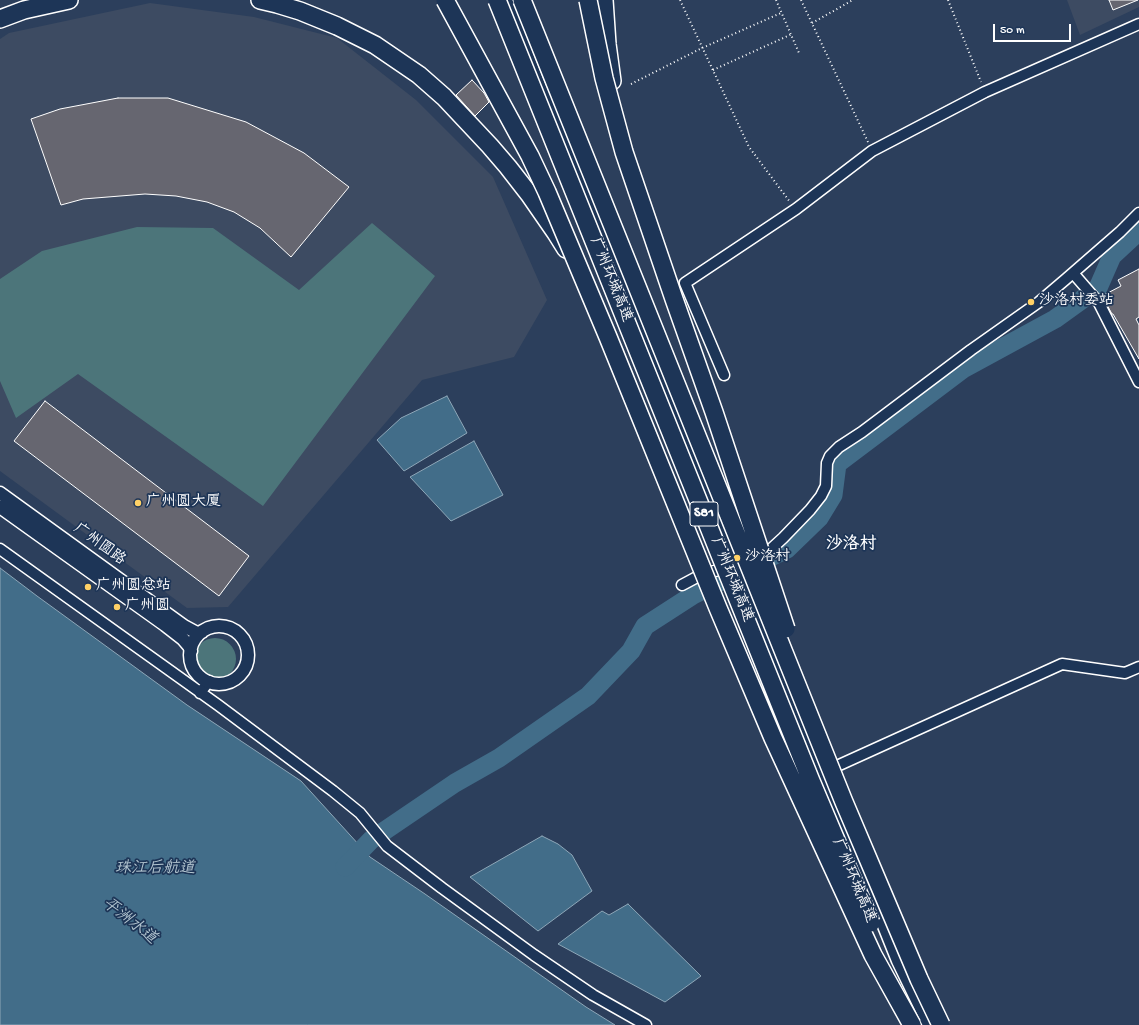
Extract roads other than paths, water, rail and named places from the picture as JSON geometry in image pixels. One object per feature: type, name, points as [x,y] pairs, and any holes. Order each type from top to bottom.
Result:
[{"type":"highway","points":[[0,19],[51,0]]},
{"type":"highway","points":[[0,19],[24,10],[69,0]]},
{"type":"highway","points":[[260,0],[312,15],[363,38],[407,66],[444,97],[508,167],[556,233],[579,273],[608,337]]},
{"type":"highway","points":[[444,0],[539,174],[564,228],[718,608],[773,738],[873,955],[912,1025]]},
{"type":"highway","name":"广州环城高速","points":[[497,0],[811,781],[883,952],[916,1025]]},
{"type":"highway","name":"广州环城高速","points":[[522,0],[844,802],[919,978],[941,1025]]},
{"type":"highway","points":[[588,0],[604,78],[619,135],[714,412],[844,802]]},
{"type":"highway","points":[[604,0],[609,61],[619,118],[638,187],[674,299]]},
{"type":"street","points":[[507,0],[539,82],[618,266],[897,961],[928,1025]]},
{"type":"street","points":[[724,374],[685,283],[796,209],[872,151],[985,92],[1139,24]]},
{"type":"street","points":[[682,586],[697,577],[710,572],[739,567],[757,559],[771,549],[810,510],[821,496],[826,486],[827,463],[830,456],[839,447],[862,432],[971,350],[1027,311],[1120,232],[1139,213]]},
{"type":"street","points":[[1073,273],[1099,304],[1139,382]]},
{"type":"street","name":"广州圆路","points":[[0,493],[184,626],[197,633],[202,632]]},
{"type":"street","name":"广州圆路","points":[[0,507],[165,625],[183,639],[191,651]]},
{"type":"street","points":[[0,549],[333,790],[360,813],[387,846],[442,888],[534,955],[594,995],[646,1025]]},
{"type":"street","points":[[216,626],[225,626],[234,630],[241,636],[246,644],[248,654],[247,663],[236,678],[218,684],[209,682],[201,677],[194,669],[191,660],[191,651],[193,642],[202,632],[216,626]]},
{"type":"street","points":[[822,773],[1062,664],[1125,673],[1139,667]]},
{"type":"street","points":[[200,693],[209,682]]},
{"type":"water","points":[[447,396],[467,433],[404,471],[377,440],[401,418]]},
{"type":"water","points":[[474,441],[503,495],[451,521],[410,477]]},
{"type":"water","name":"珠江后航道","points":[[0,568],[187,705],[301,781],[370,857],[586,1007],[615,1025],[0,1025]]},
{"type":"water","points":[[542,836],[558,844],[572,855],[592,891],[538,931],[470,877]]},
{"type":"water","points":[[628,904],[701,976],[665,1002],[558,944],[602,911],[609,915]]},
{"type":"waterway","points":[[345,867],[371,840],[455,783],[499,758],[588,696],[631,651],[645,626],[693,595],[787,549],[819,518],[833,495],[837,464],[963,369],[1055,319],[1098,288],[1112,256],[1139,231]]},
{"type":"place","name":"沙洛村委站","points":[[1031,302]]},
{"type":"place","name":"广州圆大厦","points":[[138,503]]},
{"type":"place","name":"沙洛村","points":[[737,558]]},
{"type":"place","name":"广州圆总站","points":[[88,587]]},
{"type":"place","name":"广州圆","points":[[117,607]]},
{"type":"district","name":"沙洛村","points":[[851,545]]},
{"type":"water label","name":"平洲水道","points":[[129,922]]}]
